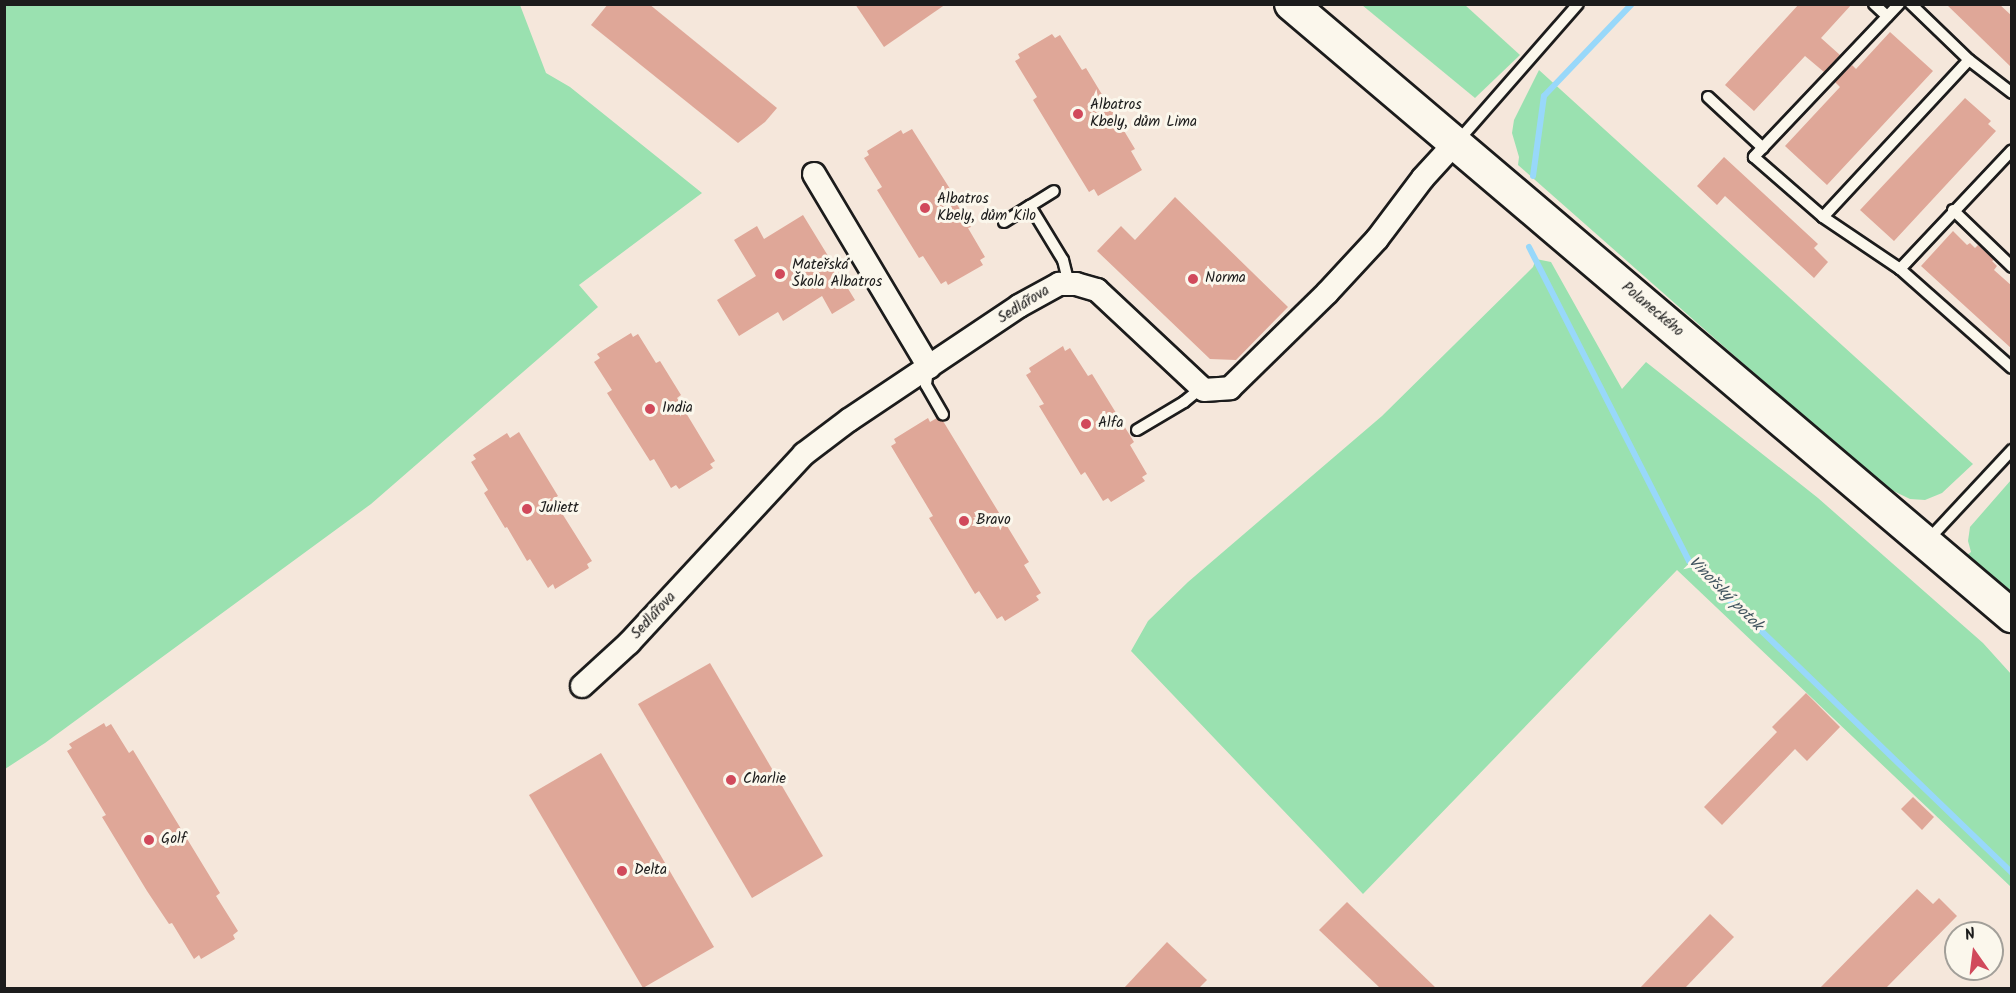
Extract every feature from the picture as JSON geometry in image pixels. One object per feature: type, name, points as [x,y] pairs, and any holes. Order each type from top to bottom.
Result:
[{"type":"street","name":"Polaneckého","points":[[1291,4],[2012,616]]},
{"type":"street","points":[[1201,388],[1216,392],[1230,388],[1244,376],[1377,239],[1423,178],[1455,143]]},
{"type":"street","points":[[814,174],[929,367]]},
{"type":"street","name":"Sedlářova","points":[[582,686],[629,644],[804,454],[842,425],[1019,306],[1059,284],[1097,290],[1201,388]]},
{"type":"lane","points":[[1455,143],[1578,4]]},
{"type":"lane","points":[[1874,4],[1887,16]]},
{"type":"lane","points":[[1899,4],[1754,157],[1823,217],[1900,269],[2012,368]]},
{"type":"lane","points":[[1911,4],[1969,60],[2012,93]]},
{"type":"lane","points":[[1823,217],[1969,60]]},
{"type":"lane","points":[[1708,97],[1763,148]]},
{"type":"lane","points":[[1900,269],[1953,210],[2012,150]]},
{"type":"lane","points":[[1004,222],[1054,191]]},
{"type":"lane","points":[[1030,206],[1063,260],[1068,284]]},
{"type":"lane","points":[[1953,210],[2012,267]]},
{"type":"lane","points":[[929,367],[926,385],[943,414]]},
{"type":"lane","points":[[1137,430],[1185,402],[1201,388]]},
{"type":"lane","points":[[1925,543],[2012,450]]},
{"type":"green space","points":[[5,4],[520,5],[546,73],[570,87],[702,193],[579,285],[598,307],[371,504],[45,743],[5,769]]},
{"type":"green space","points":[[1362,5],[1465,5],[1520,55],[1475,98]]},
{"type":"green space","points":[[1539,70],[1973,464],[1942,493],[1925,500],[1910,499],[1881,485],[1518,165],[1519,157],[1512,133],[1514,120]]},
{"type":"green space","points":[[1536,259],[1551,262],[1622,389],[1646,362],[1818,498],[1983,643],[2011,674],[2011,887],[1677,570],[1363,894],[1131,651],[1148,621],[1188,582],[1382,416],[1533,267]]},
{"type":"green space","points":[[2011,480],[2011,593],[1966,556],[1971,552],[1968,541],[1970,527]]},
{"type":"building","points":[[608,4],[649,4],[777,108],[765,122],[738,143],[591,25]]},
{"type":"building","points":[[855,4],[946,4],[884,47]]},
{"type":"building","points":[[1799,4],[1852,4],[1821,38],[1840,55],[1824,72],[1805,56],[1754,111],[1725,85]]},
{"type":"building","points":[[1946,4],[1999,4],[2012,16],[2012,68]]},
{"type":"building","points":[[1890,32],[1933,71],[1827,185],[1785,146],[1840,87],[1835,82],[1852,65],[1856,69]]},
{"type":"building","name":"Albatros Kbely, dům Lima","points":[[1052,34],[1055,38],[1060,35],[1082,70],[1086,68],[1135,149],[1131,151],[1142,170],[1098,196],[1094,189],[1089,192],[1033,100],[1037,97],[1015,61],[1020,58],[1018,54]]},
{"type":"building","points":[[1965,98],[1991,121],[1988,124],[1996,131],[1894,241],[1860,210]]},
{"type":"building","name":"Albatros Kbely, dům Kilo","points":[[912,129],[952,192],[950,193],[971,227],[968,228],[985,257],[980,260],[983,265],[948,285],[946,281],[941,284],[923,256],[919,258],[877,190],[882,187],[864,158],[869,155],[867,151],[901,130],[903,134]]},
{"type":"building","points":[[1724,157],[1818,244],[1814,248],[1828,262],[1814,278],[1725,196],[1717,205],[1697,186]]},
{"type":"building","name":"Norma","points":[[1175,197],[1288,307],[1236,360],[1210,359],[1097,251],[1121,226],[1135,240]]},
{"type":"building","name":"Mateřská Škola Albatros","points":[[803,215],[855,300],[832,314],[822,296],[783,321],[778,312],[739,336],[717,300],[756,276],[734,240],[757,226],[764,239]]},
{"type":"building","points":[[1953,231],[1967,245],[1970,243],[1975,248],[1978,245],[1994,260],[1992,261],[1997,266],[1994,270],[2012,286],[2012,349],[1921,266]]},
{"type":"building","name":"India","points":[[631,333],[633,337],[638,334],[656,363],[660,361],[681,395],[677,398],[715,461],[710,464],[713,468],[679,489],[676,485],[671,488],[654,459],[650,461],[607,393],[612,390],[594,362],[600,358],[597,354]]},
{"type":"building","name":"Alfa","points":[[1063,346],[1065,351],[1070,348],[1088,376],[1092,374],[1134,442],[1130,445],[1147,474],[1142,477],[1145,481],[1111,502],[1108,498],[1103,501],[1085,472],[1081,475],[1039,406],[1044,404],[1026,375],[1031,372],[1029,368]]},
{"type":"building","name":"Bravo","points":[[928,418],[930,422],[937,418],[943,421],[1029,562],[1024,565],[1041,593],[1036,596],[1039,600],[1005,621],[1002,616],[997,619],[979,591],[975,594],[929,518],[933,516],[891,446],[896,443],[894,439]]},
{"type":"building","name":"Juliett","points":[[519,432],[558,496],[553,499],[592,561],[587,564],[589,568],[555,589],[553,584],[548,588],[530,559],[527,561],[507,527],[505,528],[484,493],[488,490],[471,462],[476,459],[473,455],[507,433],[510,438]]},
{"type":"building","name":"Charlie","points":[[710,663],[823,856],[752,898],[638,704]]},
{"type":"building","points":[[1806,693],[1840,727],[1807,761],[1795,749],[1722,825],[1704,807],[1777,732],[1772,727]]},
{"type":"building","name":"Golf","points":[[104,723],[106,727],[111,724],[129,753],[133,750],[220,893],[216,896],[238,931],[233,935],[235,939],[201,959],[199,955],[194,959],[172,923],[169,924],[147,891],[102,817],[106,815],[67,751],[72,748],[69,744]]},
{"type":"building","name":"Delta","points":[[601,753],[714,947],[643,988],[529,795]]},
{"type":"building","points":[[1913,797],[1934,817],[1922,830],[1901,809]]},
{"type":"building","points":[[1917,889],[1933,904],[1939,898],[1957,916],[1952,921],[1944,921],[1944,929],[1886,988],[1820,988]]},
{"type":"building","points":[[1347,902],[1436,988],[1380,988],[1319,930]]},
{"type":"building","points":[[1710,914],[1734,937],[1685,988],[1640,988]]},
{"type":"building","points":[[1167,942],[1207,980],[1199,988],[1124,988]]},
{"type":"waterway","name":"Vinořský potok","points":[[1533,176],[1544,96],[1632,4]]},
{"type":"waterway","name":"Vinořský potok","points":[[1529,247],[1689,561],[2012,873]]},
{"type":"place","name":"Albatros Kbely, dům Lima","points":[[1078,114]]},
{"type":"place","name":"Albatros Kbely, dům Kilo","points":[[925,208]]},
{"type":"place","name":"Mateřská Škola Albatros","points":[[780,274]]},
{"type":"place","name":"Norma","points":[[1193,279]]},
{"type":"place","name":"India","points":[[650,409]]},
{"type":"place","name":"Alfa","points":[[1086,424]]},
{"type":"place","name":"Juliett","points":[[527,509]]},
{"type":"place","name":"Bravo","points":[[964,521]]},
{"type":"place","name":"Charlie","points":[[731,780]]},
{"type":"place","name":"Golf","points":[[149,840]]},
{"type":"place","name":"Delta","points":[[622,871]]}]
